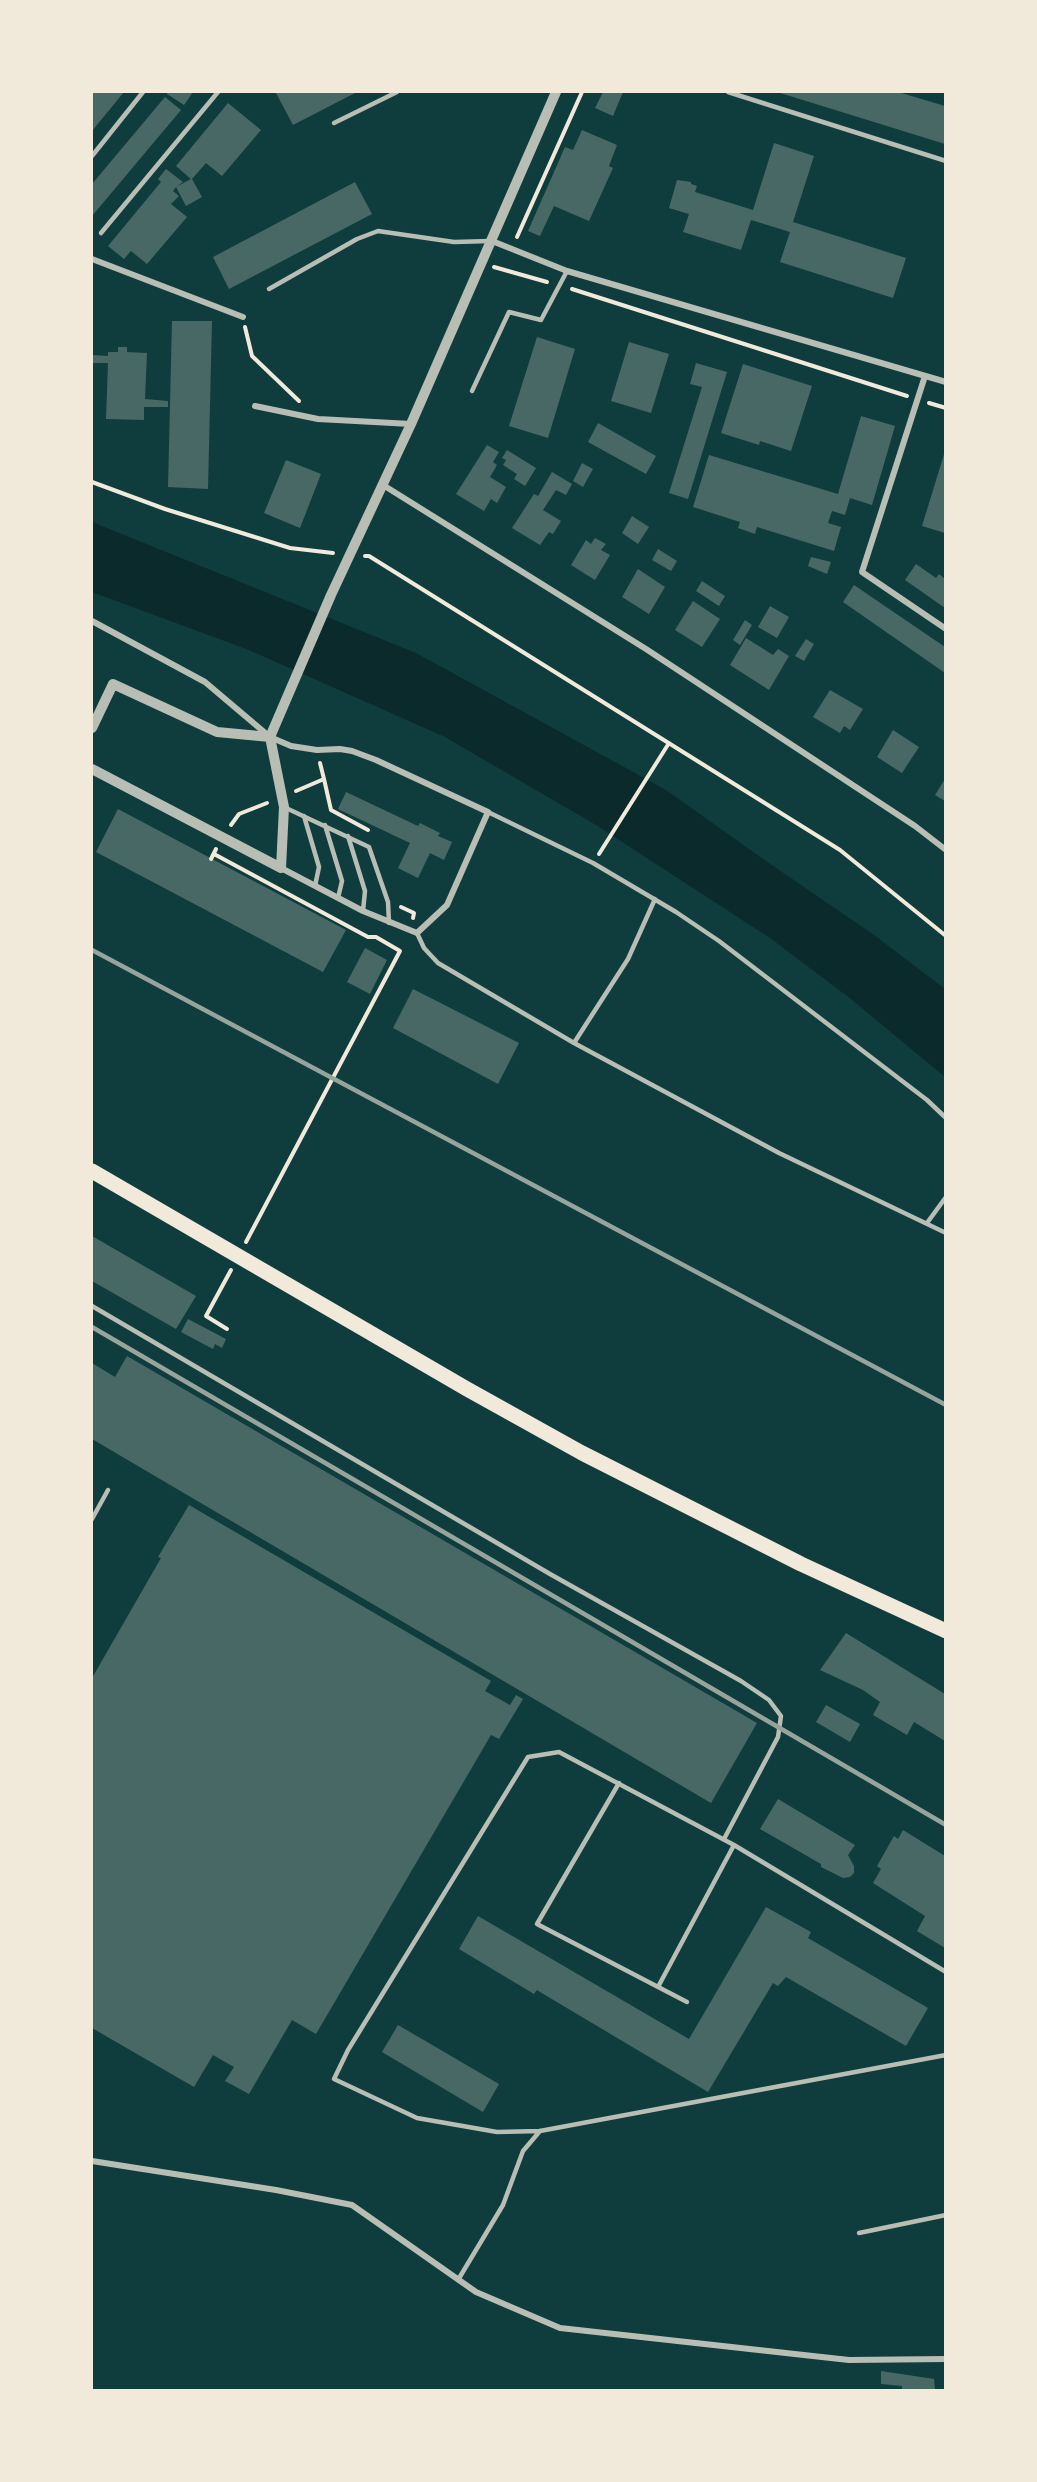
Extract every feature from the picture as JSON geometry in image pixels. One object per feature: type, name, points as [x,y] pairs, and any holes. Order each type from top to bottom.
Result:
[{"type":"main road","points":[[92,1171],[467,1389],[582,1453],[792,1560],[945,1631]]},
{"type":"street","points":[[280,868],[283,802],[270,737],[411,424],[556,92]]},
{"type":"street","points":[[492,241],[567,271],[945,382]]},
{"type":"street","points":[[92,260],[243,317]]},
{"type":"street","points":[[926,376],[862,572],[945,629]]},
{"type":"street","points":[[255,406],[318,419],[411,424]]},
{"type":"street","points":[[383,485],[646,649],[915,826],[945,850]]},
{"type":"street","points":[[92,621],[205,682],[270,737],[291,746],[317,750],[340,749],[368,757],[488,812],[447,905],[417,933],[338,898],[92,769]]},
{"type":"street","points":[[92,728],[113,684],[217,732],[270,737]]},
{"type":"street","points":[[92,2161],[276,2190],[352,2205],[476,2292],[560,2328],[849,2360],[945,2359]]},
{"type":"lane","points":[[92,156],[143,92]]},
{"type":"lane","points":[[101,233],[218,92]]},
{"type":"lane","points":[[334,123],[397,92]]},
{"type":"lane","points":[[728,92],[945,161]]},
{"type":"lane","points":[[269,289],[357,239],[378,231],[454,242],[492,241]]},
{"type":"lane","points":[[472,391],[509,312],[541,320],[567,271]]},
{"type":"lane","points":[[283,802],[304,816],[369,847],[388,902],[389,922]]},
{"type":"lane","points":[[488,812],[593,863],[655,899],[728,948],[927,1100],[945,1118]]},
{"type":"lane","points":[[304,816],[319,867],[315,886]]},
{"type":"lane","points":[[325,825],[342,881],[338,898]]},
{"type":"lane","points":[[348,836],[365,891],[363,910]]},
{"type":"lane","points":[[574,1043],[628,959],[655,899]]},
{"type":"lane","points":[[417,933],[424,948],[438,963],[574,1043],[779,1153],[945,1233]]},
{"type":"lane","points":[[927,1223],[945,1197]]},
{"type":"lane","points":[[92,1306],[550,1574],[741,1681],[769,1700],[781,1716],[778,1737],[724,1839]]},
{"type":"lane","points":[[92,1519],[108,1491]]},
{"type":"lane","points":[[945,1972],[724,1839],[559,1752],[528,1757],[348,2050],[334,2079],[417,2118],[497,2132],[540,2131],[945,2055]]},
{"type":"lane","points":[[619,1784],[537,1924],[687,2002]]},
{"type":"lane","points":[[658,1987],[734,1845]]},
{"type":"lane","points":[[458,2280],[503,2205],[523,2151],[540,2131]]},
{"type":"lane","points":[[859,2233],[945,2216]]},
{"type":"path","points":[[510,250],[582,92]]},
{"type":"path","points":[[492,267],[558,285],[945,408]]},
{"type":"path","points":[[243,317],[252,356],[318,419]]},
{"type":"path","points":[[92,482],[165,509],[290,548],[369,556],[840,850],[945,936]]},
{"type":"path","points":[[602,848],[669,743]]},
{"type":"path","points":[[239,814],[283,802],[324,779],[317,750]]},
{"type":"path","points":[[214,854],[368,937],[376,937],[400,951],[243,1248]]},
{"type":"path","points":[[227,1329],[206,1316],[232,1269]]},
{"type":"water","points":[[92,522],[416,653],[666,790],[874,935],[945,989],[945,1077],[851,999],[770,938],[596,825],[445,737],[249,650],[92,592]]},
{"type":"building","points":[[94,92],[124,92],[92,131],[92,95]]},
{"type":"building","points":[[168,92],[193,92],[184,105],[167,94]]},
{"type":"building","points":[[357,92],[293,125],[276,93]]},
{"type":"building","points":[[603,92],[623,92],[613,116],[595,108]]},
{"type":"building","points":[[777,92],[898,92],[945,106],[945,144]]},
{"type":"building","points":[[165,97],[181,110],[92,216],[92,184]]},
{"type":"building","points":[[228,103],[261,130],[222,176],[206,163],[192,179],[202,197],[186,206],[176,187],[191,179],[176,166]]},
{"type":"building","points":[[582,130],[617,145],[609,166],[613,168],[589,221],[554,206],[540,236],[528,231],[565,147],[573,150]]},
{"type":"building","points":[[774,143],[814,156],[793,222],[906,258],[893,298],[780,262],[790,232],[751,220],[741,250],[683,232],[689,214],[669,208],[677,180],[691,182],[697,186],[695,192],[753,210]]},
{"type":"building","points":[[166,169],[183,182],[173,191],[179,196],[171,204],[187,217],[147,264],[131,251],[124,259],[108,246],[161,182],[158,179]]},
{"type":"building","points":[[355,182],[372,214],[229,289],[213,257]]},
{"type":"building","points":[[172,321],[212,321],[208,489],[168,487]]},
{"type":"building","points":[[537,337],[575,349],[548,438],[509,426]]},
{"type":"building","points":[[629,342],[669,354],[651,413],[611,401]]},
{"type":"building","points":[[118,347],[127,347],[127,352],[147,353],[145,399],[168,401],[168,407],[144,407],[144,420],[106,419],[108,363],[92,363],[92,355],[108,356],[108,352],[118,352]]},
{"type":"building","points":[[696,363],[727,372],[688,499],[669,493],[702,387],[690,384]]},
{"type":"building","points":[[743,364],[812,386],[791,451],[760,441],[759,445],[721,433]]},
{"type":"building","points":[[861,416],[895,426],[872,505],[850,498],[845,515],[832,511],[828,523],[841,527],[834,551],[757,527],[755,534],[738,528],[740,522],[693,507],[709,455],[838,494]]},
{"type":"building","points":[[598,423],[656,456],[646,474],[588,442]]},
{"type":"building","points":[[487,445],[499,452],[493,462],[497,465],[490,477],[506,487],[497,503],[491,499],[484,511],[456,494]]},
{"type":"building","points":[[507,450],[536,468],[525,486],[514,479],[517,474],[503,465],[506,460],[502,458]]},
{"type":"building","points":[[945,451],[945,533],[922,526]]},
{"type":"building","points":[[286,460],[321,474],[300,528],[264,513]]},
{"type":"building","points":[[582,463],[593,469],[583,487],[573,481]]},
{"type":"building","points":[[552,472],[572,484],[566,495],[556,490],[543,510],[561,521],[553,534],[549,532],[540,545],[512,528],[534,494],[538,496]]},
{"type":"building","points":[[632,516],[649,527],[638,544],[622,533]]},
{"type":"building","points":[[595,538],[606,544],[601,550],[610,555],[595,580],[571,565],[586,540],[591,544]]},
{"type":"building","points":[[658,549],[677,561],[671,571],[652,560]]},
{"type":"building","points":[[811,557],[831,562],[827,574],[808,566]]},
{"type":"building","points":[[916,564],[936,578],[939,574],[945,579],[945,608],[905,580]]},
{"type":"building","points":[[638,569],[665,587],[649,614],[622,597]]},
{"type":"building","points":[[702,581],[725,596],[719,606],[696,591]]},
{"type":"building","points":[[854,585],[945,647],[945,673],[843,602]]},
{"type":"building","points":[[693,601],[720,619],[702,647],[675,630]]},
{"type":"building","points":[[770,606],[789,617],[777,638],[758,627]]},
{"type":"building","points":[[745,620],[752,625],[740,645],[733,640]]},
{"type":"building","points":[[746,638],[773,655],[778,649],[789,656],[769,690],[730,665]]},
{"type":"building","points":[[806,639],[814,644],[804,661],[795,656]]},
{"type":"building","points":[[830,690],[863,709],[850,730],[844,726],[840,733],[813,717]]},
{"type":"building","points":[[893,730],[919,747],[902,773],[877,757]]},
{"type":"building","points":[[945,779],[945,801],[935,795]]},
{"type":"building","points":[[346,792],[418,826],[420,823],[440,833],[438,836],[452,842],[444,860],[430,853],[418,878],[398,868],[410,843],[338,809]]},
{"type":"building","points":[[118,809],[346,930],[323,972],[96,852]]},
{"type":"building","points":[[365,948],[387,960],[370,994],[347,982]]},
{"type":"building","points":[[413,989],[519,1043],[498,1084],[393,1028]]},
{"type":"building","points":[[92,1236],[196,1296],[176,1329],[92,1281]]},
{"type":"building","points":[[188,1319],[226,1339],[222,1348],[215,1344],[213,1349],[181,1332]]},
{"type":"building","points":[[127,1356],[757,1723],[711,1803],[92,1439],[92,1363],[115,1377]]},
{"type":"building","points":[[189,1505],[491,1681],[485,1691],[510,1705],[516,1695],[523,1699],[499,1739],[491,1735],[316,2034],[292,2020],[249,2094],[225,2081],[234,2067],[213,2055],[194,2087],[92,2028],[92,1678]]},
{"type":"building","points":[[846,1633],[945,1694],[945,1741],[914,1722],[907,1735],[873,1715],[880,1702],[863,1690],[820,1670]]},
{"type":"building","points":[[826,1705],[860,1724],[850,1742],[816,1722]]},
{"type":"building","points":[[778,1799],[855,1845],[848,1855],[854,1866],[854,1873],[850,1877],[843,1878],[821,1867],[821,1864],[760,1829]]},
{"type":"building","points":[[903,1830],[945,1856],[945,1948],[917,1931],[925,1916],[873,1883],[881,1869],[877,1866],[894,1836],[898,1839]]},
{"type":"building","points":[[766,1907],[811,1932],[808,1938],[928,2008],[906,2046],[786,1977],[778,1986],[773,1983],[708,2092],[537,1990],[534,1994],[459,1949],[478,1916],[689,2039]]},
{"type":"building","points":[[398,2025],[499,2084],[483,2112],[382,2052]]},
{"type":"building","points":[[881,2371],[934,2379],[935,2390],[902,2390],[902,2386],[881,2384]]},
{"type":"railway","points":[[92,950],[946,1405]]},
{"type":"railway","points":[[92,1327],[946,1825]]}]
